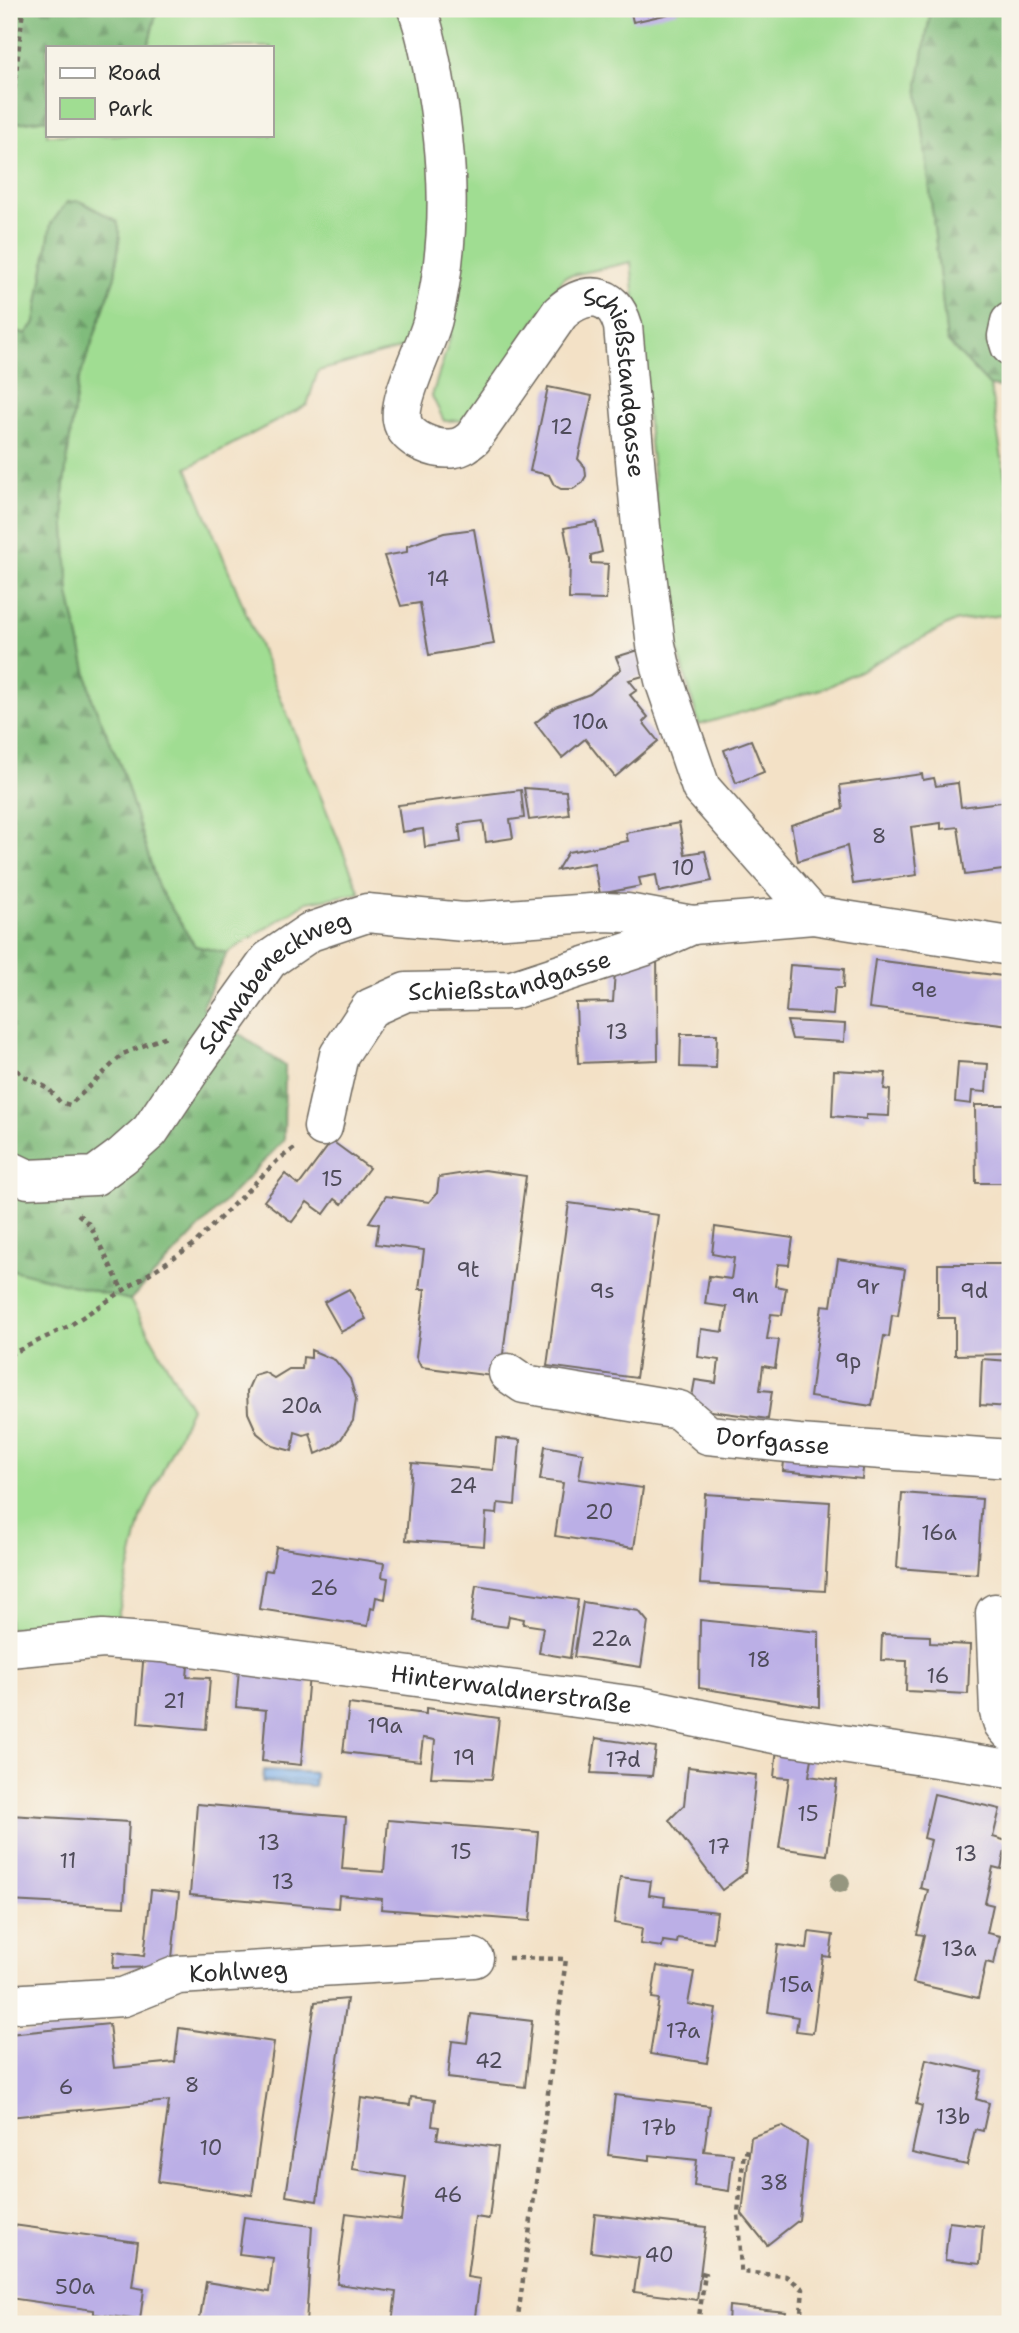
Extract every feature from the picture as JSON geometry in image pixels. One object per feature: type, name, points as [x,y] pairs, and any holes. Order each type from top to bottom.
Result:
[{"type":"street","name":"Schießstandgasse","points":[[417,9],[426,35],[443,120],[447,220],[442,274],[434,317],[404,399],[402,421],[406,429],[423,442],[434,446],[456,448],[466,444],[473,438],[560,313],[574,302],[593,297],[601,298],[616,309],[623,326],[640,527],[656,645],[664,680],[701,788],[813,915]]},
{"type":"street","points":[[1010,322],[1007,336],[1010,346]]},
{"type":"street","name":"Schwabeneckweg","points":[[9,1170],[27,1179],[95,1176],[150,1131],[195,1062],[269,960],[310,932],[367,913],[464,922],[605,912],[627,913],[692,925],[813,915]]},
{"type":"street","points":[[813,915],[1010,947]]},
{"type":"street","name":"Schießstandgasse","points":[[323,1127],[339,1055],[370,1008],[406,992],[512,990],[643,947],[692,925]]},
{"type":"street","name":"Dorfgasse","points":[[508,1373],[524,1384],[679,1409],[708,1435],[1010,1459]]},
{"type":"street","points":[[995,1613],[999,1712],[1003,1724],[1010,1732]]},
{"type":"street","name":"Hinterwaldnerstraße","points":[[9,1648],[103,1639],[161,1643],[644,1707],[775,1734],[1010,1769]]},
{"type":"street","name":"Kohlweg","points":[[9,2004],[123,1997],[178,1975],[474,1958]]},
{"type":"path","points":[[9,139],[23,9]]},
{"type":"path","points":[[9,1063],[25,1077],[48,1088],[60,1102],[70,1105],[123,1055],[172,1034],[173,1055],[195,1062]]},
{"type":"path","points":[[9,1355],[69,1326],[193,1245],[279,1159],[323,1127]]},
{"type":"path","points":[[85,1206],[76,1213],[90,1225],[123,1291]]},
{"type":"path","points":[[474,1958],[566,1959],[517,2324]]},
{"type":"path","points":[[749,2152],[744,2151],[738,2213],[741,2272],[786,2276],[803,2290],[800,2324]]},
{"type":"path","points":[[698,2324],[705,2274],[701,2273]]},
{"type":"green space","points":[[9,9],[157,9],[148,46],[46,46],[46,119],[9,124]]},
{"type":"green space","points":[[157,9],[931,9],[918,85],[947,341],[990,386],[1010,507],[1010,614],[953,622],[828,687],[699,725],[668,613],[631,262],[564,277],[471,420],[444,421],[432,396],[451,335],[318,371],[307,405],[187,468],[360,893],[307,902],[227,953],[195,946],[158,887],[121,767],[93,702],[69,594],[63,494],[70,437],[78,383],[115,276],[120,235],[117,221],[80,202],[51,224],[35,323],[26,334],[9,331],[9,124],[46,119],[46,136],[273,136],[273,46],[148,46]]},
{"type":"green space","points":[[931,9],[1010,9],[1010,388],[990,386],[947,341],[918,85]]},
{"type":"green space","points":[[80,201],[117,221],[120,234],[115,276],[78,383],[63,494],[69,594],[93,702],[121,767],[158,887],[195,946],[227,953],[202,1007],[285,1066],[284,1140],[130,1300],[9,1269],[9,331],[26,334],[35,323],[51,224],[67,202]]},
{"type":"green space","points":[[9,1269],[130,1300],[191,1408],[141,1518],[115,1629],[9,1628]]},
{"type":"water","points":[[264,1770],[315,1773],[314,1786],[263,1782]]},
{"type":"building","points":[[630,9],[677,9],[678,12],[633,22]]},
{"type":"building","points":[[548,387],[592,396],[578,459],[585,467],[586,476],[582,483],[573,489],[561,489],[554,485],[549,475],[530,471]]},
{"type":"building","points":[[596,522],[602,552],[591,555],[591,563],[608,564],[606,600],[569,599],[570,559],[564,528]]},
{"type":"building","points":[[474,529],[494,644],[429,655],[420,603],[401,606],[384,556],[407,552],[407,546],[444,533]]},
{"type":"building","points":[[642,649],[650,674],[629,680],[637,690],[630,695],[648,717],[643,722],[658,741],[615,777],[585,739],[562,758],[535,723],[555,707],[590,694],[621,669],[616,657]]},
{"type":"building","points":[[751,740],[764,772],[736,783],[724,750]]},
{"type":"building","points":[[922,774],[923,780],[934,778],[936,786],[958,783],[961,807],[1010,801],[1010,869],[965,875],[958,827],[941,829],[941,823],[911,827],[917,875],[853,884],[847,846],[798,861],[791,825],[843,809],[840,785]]},
{"type":"building","points":[[524,788],[566,791],[569,815],[529,820]]},
{"type":"building","points":[[521,790],[524,818],[510,820],[513,838],[486,842],[483,821],[459,824],[461,842],[425,847],[423,829],[402,832],[398,805]]},
{"type":"building","points":[[679,823],[685,854],[705,851],[712,881],[659,892],[656,875],[639,878],[641,886],[600,894],[594,863],[557,870],[568,852],[628,841],[626,833]]},
{"type":"building","points":[[657,953],[658,1060],[578,1063],[576,1003],[613,1002],[615,970]]},
{"type":"building","points":[[875,960],[1010,977],[1010,1025],[869,1008]]},
{"type":"building","points":[[790,965],[844,969],[843,988],[835,988],[833,1015],[786,1012]]},
{"type":"building","points":[[787,1021],[845,1024],[844,1042],[792,1039]]},
{"type":"building","points":[[681,1034],[717,1034],[716,1068],[680,1067]]},
{"type":"building","points":[[958,1062],[988,1064],[986,1092],[972,1091],[971,1104],[955,1102]]},
{"type":"building","points":[[834,1070],[886,1073],[884,1089],[890,1090],[889,1116],[866,1115],[866,1119],[832,1116]]},
{"type":"building","points":[[975,1105],[1010,1105],[1010,1183],[976,1183]]},
{"type":"building","points":[[332,1141],[369,1168],[342,1204],[335,1199],[324,1214],[307,1202],[292,1222],[264,1201],[285,1174],[299,1185]]},
{"type":"building","points":[[484,1170],[526,1176],[500,1377],[421,1367],[416,1357],[425,1289],[419,1289],[424,1250],[376,1244],[379,1224],[369,1222],[386,1196],[429,1202],[437,1193],[439,1177]]},
{"type":"building","points":[[569,1203],[658,1215],[636,1378],[547,1366]]},
{"type":"building","points":[[715,1227],[793,1238],[789,1265],[778,1264],[775,1286],[786,1288],[782,1315],[771,1314],[767,1339],[779,1340],[775,1368],[763,1366],[760,1390],[772,1391],[768,1419],[690,1408],[695,1380],[716,1383],[719,1360],[698,1357],[701,1329],[723,1332],[727,1307],[705,1304],[709,1276],[731,1279],[734,1258],[712,1254]]},
{"type":"building","points":[[838,1259],[905,1269],[898,1316],[892,1315],[889,1337],[884,1336],[872,1406],[810,1397],[822,1305],[831,1306]]},
{"type":"building","points":[[938,1264],[1010,1264],[1010,1354],[955,1355],[955,1318],[938,1318]]},
{"type":"building","points":[[349,1289],[366,1319],[341,1332],[324,1302]]},
{"type":"building","points":[[311,1350],[335,1360],[350,1379],[356,1399],[353,1421],[341,1439],[332,1447],[316,1454],[310,1433],[304,1435],[295,1432],[292,1451],[273,1446],[257,1433],[248,1413],[247,1391],[254,1375],[264,1372],[274,1378],[289,1369],[302,1369],[303,1357],[311,1358]]},
{"type":"building","points":[[982,1359],[1010,1361],[1010,1407],[980,1405]]},
{"type":"building","points":[[496,1438],[520,1440],[515,1505],[498,1503],[497,1514],[486,1513],[484,1546],[406,1540],[412,1463],[493,1470]]},
{"type":"building","points":[[545,1446],[583,1453],[579,1479],[643,1488],[634,1548],[555,1536],[563,1483],[540,1480]]},
{"type":"building","points":[[785,1451],[864,1459],[862,1479],[783,1471]]},
{"type":"building","points":[[902,1493],[982,1499],[977,1574],[897,1568]]},
{"type":"building","points":[[705,1494],[830,1502],[825,1591],[700,1584]]},
{"type":"building","points":[[276,1547],[384,1563],[382,1577],[388,1578],[385,1599],[376,1597],[368,1626],[259,1609],[265,1570],[272,1571]]},
{"type":"building","points":[[476,1585],[578,1600],[570,1658],[539,1653],[543,1627],[523,1624],[524,1619],[509,1616],[507,1627],[471,1622]]},
{"type":"building","points":[[583,1602],[639,1611],[648,1622],[641,1667],[574,1657]]},
{"type":"building","points":[[700,1620],[819,1632],[819,1707],[699,1688]]},
{"type":"building","points":[[882,1634],[930,1636],[930,1643],[970,1645],[968,1694],[906,1691],[907,1661],[881,1660]]},
{"type":"building","points":[[144,1651],[189,1655],[187,1677],[210,1678],[206,1729],[138,1723]]},
{"type":"building","points":[[239,1668],[309,1675],[301,1765],[262,1761],[266,1710],[236,1707]]},
{"type":"building","points":[[349,1704],[426,1714],[426,1708],[499,1718],[492,1779],[431,1777],[435,1740],[423,1738],[420,1761],[343,1752]]},
{"type":"building","points":[[596,1738],[656,1747],[652,1776],[591,1773]]},
{"type":"building","points":[[777,1748],[813,1753],[809,1776],[837,1780],[827,1855],[779,1848],[789,1778],[774,1777]]},
{"type":"building","points":[[688,1767],[756,1775],[745,1873],[722,1890],[669,1820],[684,1805]]},
{"type":"building","points":[[934,1794],[1000,1809],[993,1837],[1007,1841],[1001,1869],[993,1867],[985,1903],[993,1905],[987,1933],[1000,1936],[994,1964],[986,1962],[978,1998],[913,1983],[924,1935],[917,1934],[928,1890],[920,1888],[931,1840],[924,1838]]},
{"type":"building","points":[[197,1804],[346,1817],[342,1869],[384,1872],[388,1820],[538,1832],[530,1921],[381,1909],[382,1899],[339,1895],[338,1908],[190,1895]]},
{"type":"building","points":[[9,1815],[129,1822],[124,1907],[9,1901]]},
{"type":"building","points":[[620,1877],[651,1881],[649,1895],[665,1897],[664,1906],[717,1912],[713,1943],[678,1938],[677,1943],[663,1941],[662,1947],[640,1944],[642,1928],[614,1923]]},
{"type":"building","points":[[151,1890],[179,1893],[171,1967],[113,1968],[114,1952],[144,1956]]},
{"type":"building","points":[[809,1932],[833,1935],[830,1957],[823,1956],[813,2033],[796,2031],[798,2017],[768,2012],[778,1945],[807,1949]]},
{"type":"building","points":[[657,1966],[694,1972],[688,2004],[716,2009],[707,2063],[650,2054],[659,1999],[652,1998]]},
{"type":"building","points":[[347,1999],[317,2201],[286,2196],[315,2002]]},
{"type":"building","points":[[471,2014],[532,2021],[525,2087],[448,2078],[452,2041],[467,2043]]},
{"type":"building","points":[[109,2024],[114,2068],[175,2062],[179,2028],[274,2042],[252,2195],[158,2182],[169,2101],[9,2117],[9,2034]]},
{"type":"building","points":[[926,2059],[982,2072],[976,2099],[989,2103],[983,2131],[975,2129],[967,2165],[912,2153],[922,2106],[916,2104]]},
{"type":"building","points":[[615,2095],[710,2106],[704,2151],[733,2154],[729,2191],[694,2186],[697,2160],[650,2155],[650,2160],[608,2155]]},
{"type":"building","points":[[411,2097],[435,2100],[432,2126],[439,2127],[437,2139],[498,2147],[489,2219],[475,2217],[467,2277],[480,2279],[474,2324],[392,2324],[396,2292],[337,2284],[346,2213],[401,2220],[406,2177],[352,2169],[361,2098],[410,2105]]},
{"type":"building","points":[[782,2126],[807,2142],[799,2220],[767,2245],[742,2214],[751,2137]]},
{"type":"building","points":[[595,2214],[706,2227],[697,2300],[634,2292],[639,2258],[591,2252]]},
{"type":"building","points":[[244,2217],[312,2226],[306,2324],[199,2324],[206,2282],[269,2292],[273,2258],[239,2254]]},
{"type":"building","points":[[949,2222],[983,2226],[980,2264],[945,2260]]},
{"type":"building","points":[[13,2225],[138,2242],[132,2287],[144,2289],[140,2320],[94,2314],[94,2310],[9,2298]]},
{"type":"building","points":[[729,2306],[786,2312],[784,2324],[728,2324]]}]
